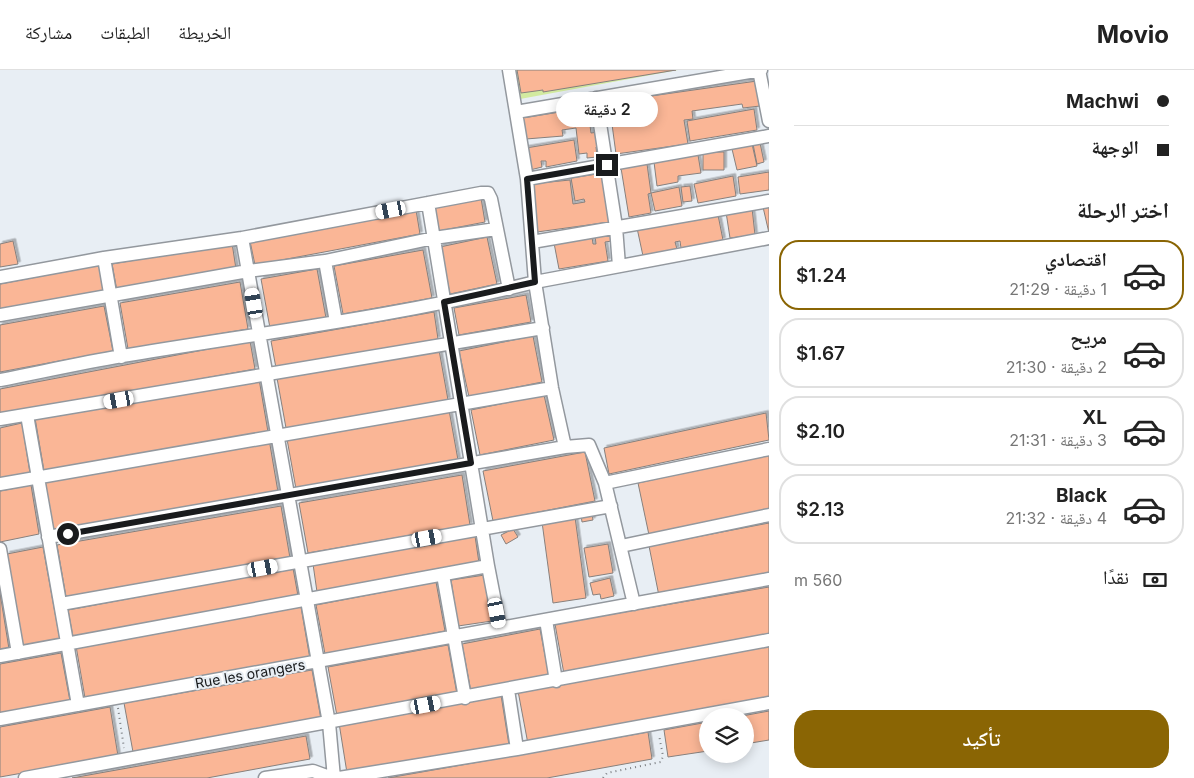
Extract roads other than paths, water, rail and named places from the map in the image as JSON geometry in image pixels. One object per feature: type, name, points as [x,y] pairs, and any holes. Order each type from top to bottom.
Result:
[{"type":"street","points":[[508,70],[527,179],[535,282],[552,388],[565,446]]},
{"type":"street","points":[[516,112],[760,70],[769,121]]},
{"type":"street","points":[[596,98],[616,227],[619,266]]},
{"type":"street","points":[[527,179],[769,136]]},
{"type":"street","points":[[0,277],[104,258],[242,238],[428,202],[488,193],[510,289]]},
{"type":"street","points":[[532,242],[769,201]]},
{"type":"street","points":[[428,202],[500,628]]},
{"type":"street","points":[[0,315],[248,271],[325,261],[434,238],[496,229]]},
{"type":"street","points":[[242,238],[329,723],[333,778],[314,771],[265,778]]},
{"type":"street","points":[[0,380],[121,357],[336,322],[769,238]]},
{"type":"street","points":[[104,258],[121,357]]},
{"type":"street","points":[[325,261],[336,322]]},
{"type":"street","points":[[0,419],[542,328]]},
{"type":"street","points":[[0,484],[552,388]]},
{"type":"street","points":[[27,415],[36,477],[61,604],[78,705]]},
{"type":"street","points":[[48,537],[565,446],[590,445],[605,483],[634,604]]},
{"type":"street","points":[[605,483],[769,449]]},
{"type":"street","points":[[61,604],[611,506]]},
{"type":"street","points":[[621,546],[769,515]]},
{"type":"street","points":[[0,549],[18,653]]},
{"type":"street","points":[[0,656],[488,566]]},
{"type":"street","points":[[443,575],[465,698]]},
{"type":"street","name":"Rue les orangers","points":[[0,719],[769,579]]},
{"type":"street","points":[[546,620],[556,681]]},
{"type":"street","points":[[26,778],[465,698],[769,640]]},
{"type":"street","points":[[508,690],[517,749]]},
{"type":"street","points":[[339,778],[517,749],[769,703]]}]
